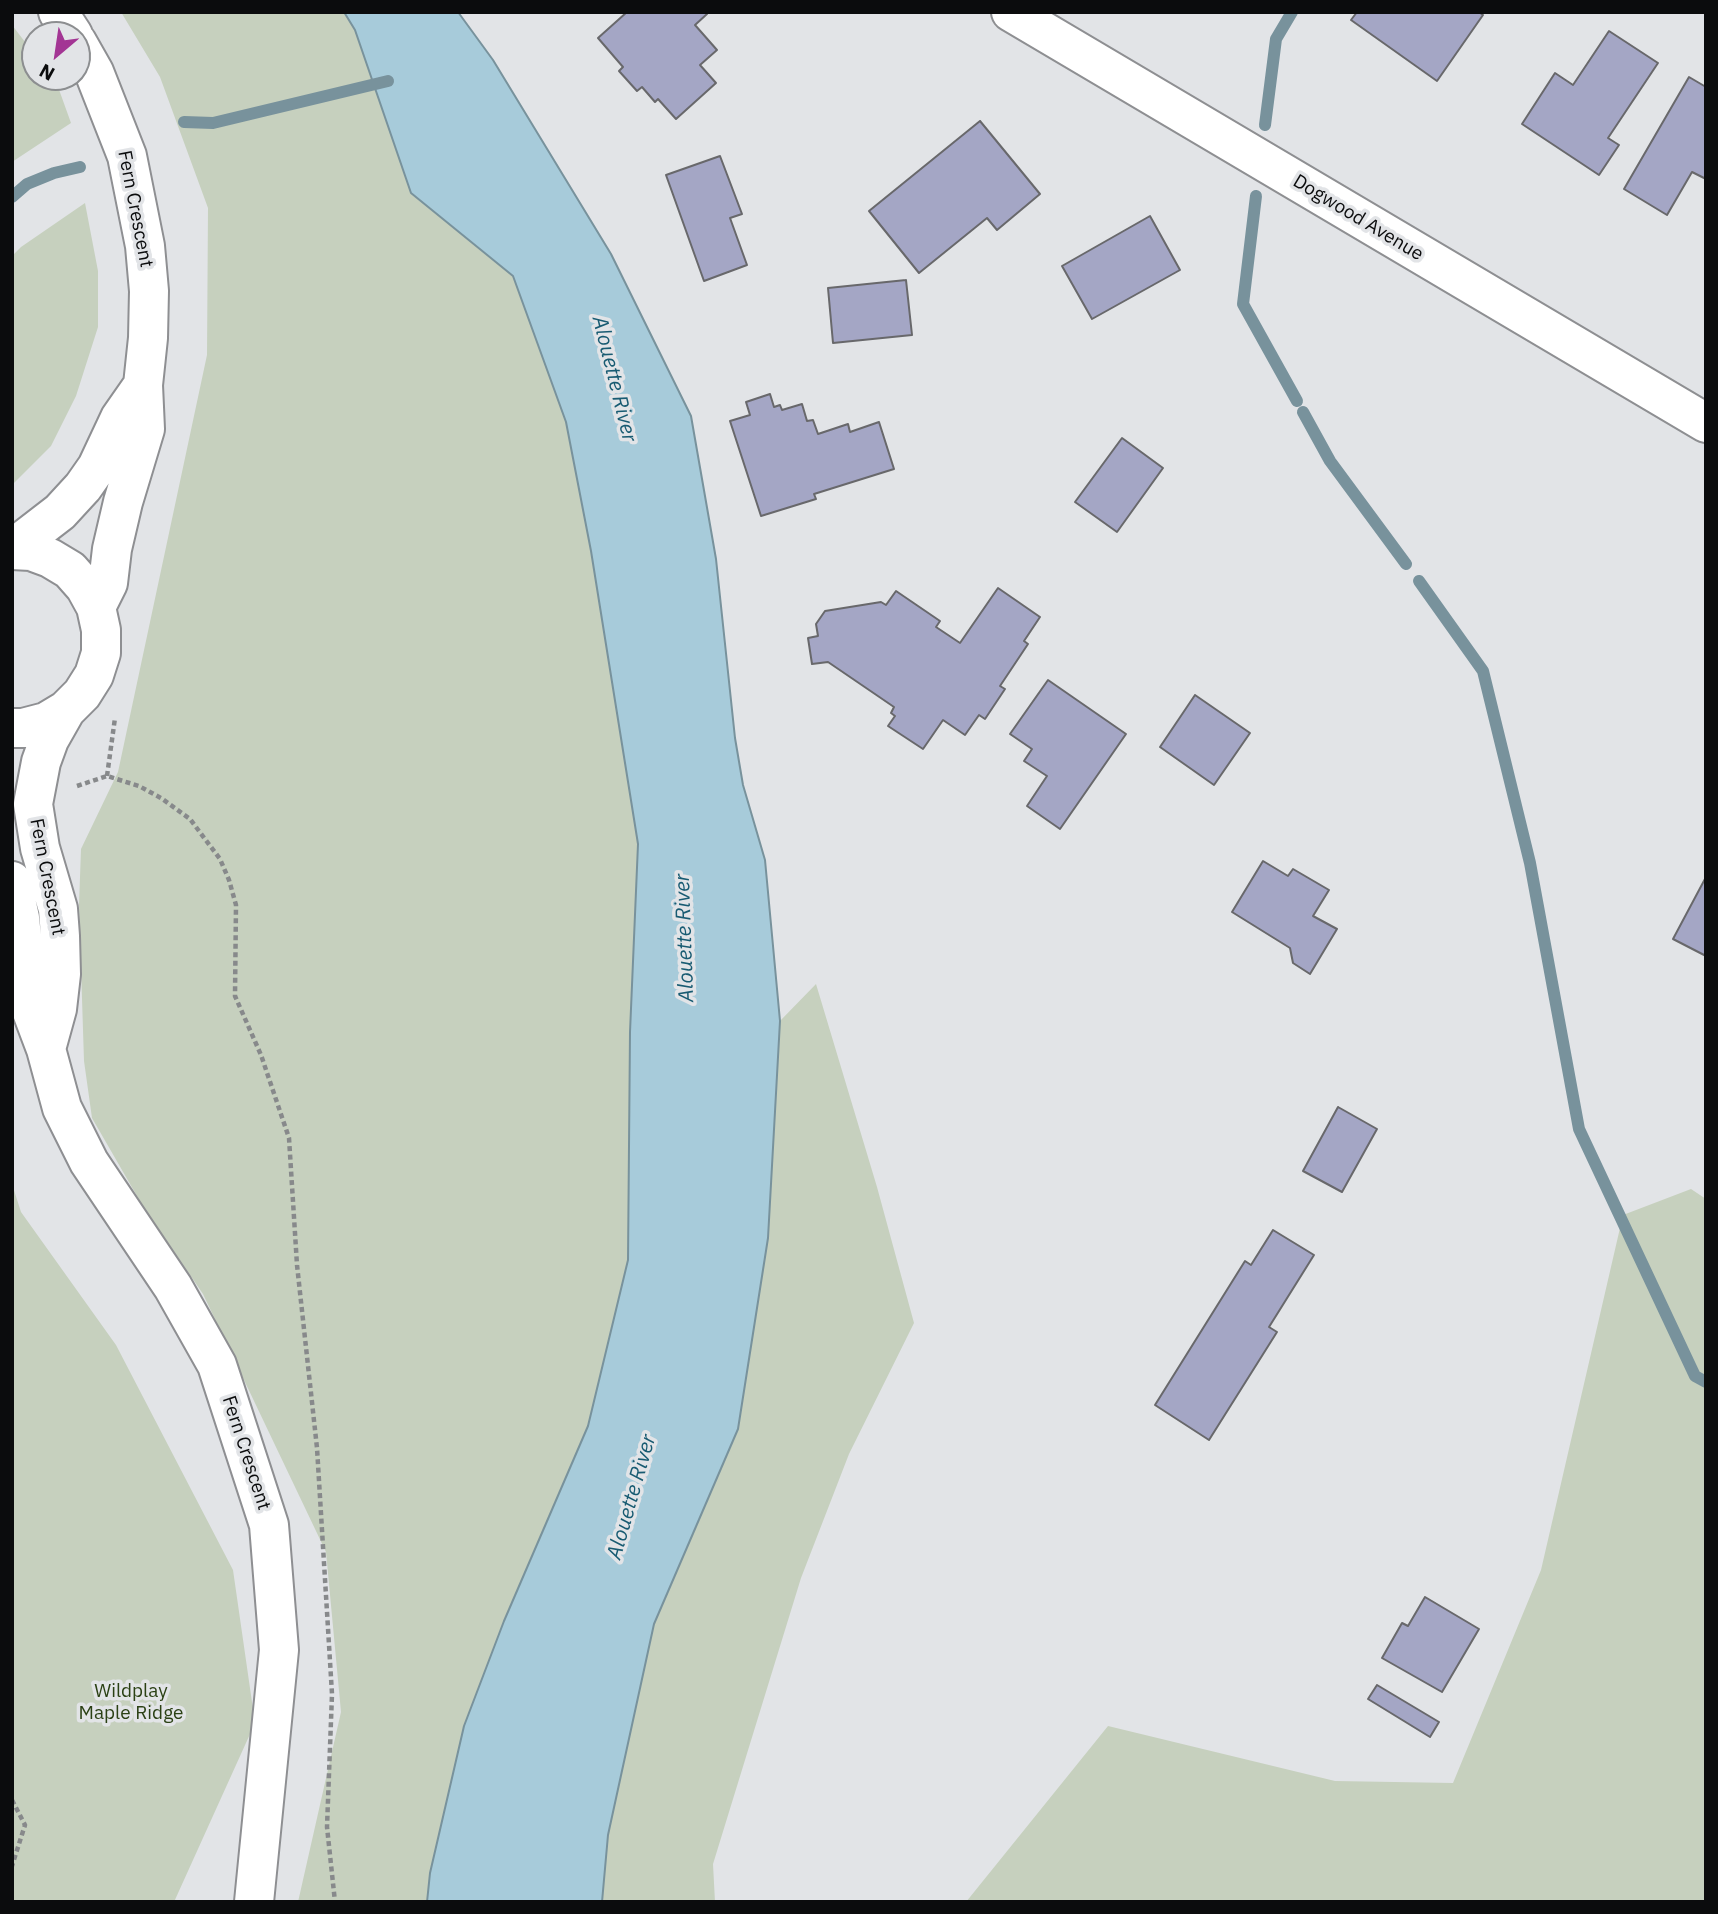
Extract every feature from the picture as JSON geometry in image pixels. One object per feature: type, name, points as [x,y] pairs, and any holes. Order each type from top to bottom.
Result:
[{"type":"street","name":"Dogwood Avenue","points":[[1010,12],[1706,423]]},
{"type":"street","name":"Fern Crescent","points":[[91,67],[127,156],[145,246],[149,291],[143,385],[145,429],[123,502],[112,549],[108,583],[96,607]]},
{"type":"street","name":"Fern Crescent","points":[[12,549],[60,512],[83,486],[97,467],[120,418],[143,385]]},
{"type":"street","points":[[12,549],[31,551],[50,558],[69,570],[85,587],[96,607],[102,630],[101,653],[94,675],[82,694],[66,710],[46,722],[23,728],[12,727]]},
{"type":"street","name":"Fern Crescent","points":[[46,1049],[57,1009],[61,974],[60,936],[58,909],[40,848],[33,804],[41,762],[49,740],[66,710]]},
{"type":"street","name":"Fern Crescent","points":[[12,881],[20,918],[29,1004],[46,1049],[62,1108],[89,1162],[173,1287],[217,1365],[269,1525],[279,1650],[254,1902]]},
{"type":"path","points":[[65,787],[87,785],[107,776],[139,786],[161,798],[190,819],[205,837],[220,859],[236,905],[235,996],[261,1055],[289,1138],[297,1265],[317,1448],[331,1694],[327,1827],[335,1902]]},
{"type":"path","points":[[12,1800],[25,1825],[12,1866]]},
{"type":"green space","points":[[121,12],[344,12],[355,30],[411,193],[513,276],[566,422],[591,551],[638,844],[630,1032],[628,1260],[588,1426],[504,1621],[430,1873],[427,1902],[298,1902],[341,1712],[326,1552],[203,1294],[141,1203],[92,1118],[84,1061],[79,905],[81,849],[118,772],[207,355],[208,208],[160,77]]},
{"type":"green space","points":[[12,25],[21,37],[21,91],[60,91],[71,123],[12,162]]},
{"type":"green space","points":[[85,203],[98,271],[98,327],[76,396],[51,446],[12,485],[12,256]]},
{"type":"green space","points":[[816,984],[877,1187],[914,1323],[849,1454],[801,1578],[713,1864],[715,1902],[602,1902],[608,1835],[654,1624],[738,1429],[768,1238],[780,1021]]},
{"type":"green space","name":"Wildplay Maple Ridge","points":[[12,1184],[21,1212],[116,1345],[233,1570],[255,1723],[174,1902],[12,1902]]},
{"type":"green space","points":[[1691,1189],[1706,1199],[1706,1902],[966,1902],[1108,1726],[1335,1781],[1453,1783],[1541,1570],[1623,1215]]},
{"type":"water","name":"Alouette River","points":[[344,12],[458,12],[493,60],[611,254],[691,416],[716,559],[735,738],[743,785],[765,860],[780,1021],[768,1238],[738,1429],[654,1624],[608,1835],[602,1902],[427,1902],[430,1873],[464,1726],[504,1621],[588,1426],[628,1260],[630,1032],[638,844],[591,551],[566,422],[513,276],[411,193],[355,30]]},
{"type":"building","points":[[627,12],[707,14],[695,25],[717,50],[700,65],[716,83],[676,119],[658,99],[655,102],[642,87],[637,91],[619,71],[623,67],[598,38]]},
{"type":"building","points":[[1357,12],[1479,12],[1483,15],[1437,81],[1351,20]]},
{"type":"building","points":[[1609,31],[1658,63],[1608,138],[1619,145],[1599,175],[1522,124],[1555,73],[1573,85]]},
{"type":"building","points":[[1689,77],[1706,87],[1706,179],[1692,172],[1667,215],[1624,189]]},
{"type":"building","points":[[980,121],[1040,194],[997,230],[987,218],[919,273],[869,211]]},
{"type":"building","points":[[720,156],[742,214],[730,218],[747,265],[704,281],[666,175]]},
{"type":"building","points":[[1150,216],[1180,270],[1092,319],[1062,266]]},
{"type":"building","points":[[906,280],[912,335],[833,343],[828,288]]},
{"type":"building","points":[[770,394],[774,407],[780,405],[782,410],[802,404],[807,421],[813,420],[818,434],[848,424],[850,432],[879,422],[894,469],[814,494],[816,499],[761,516],[730,421],[750,415],[746,402]]},
{"type":"building","points":[[1122,438],[1163,468],[1117,532],[1075,502]]},
{"type":"building","points":[[998,588],[1040,617],[1024,641],[1028,644],[1000,686],[1005,689],[985,719],[979,715],[965,735],[943,720],[923,749],[888,726],[895,716],[891,713],[894,707],[828,662],[812,664],[808,638],[818,636],[816,624],[825,611],[881,602],[886,605],[896,591],[940,621],[936,627],[960,643]]},
{"type":"building","points":[[1048,680],[1126,734],[1060,829],[1027,806],[1047,776],[1024,761],[1032,749],[1010,734]]},
{"type":"building","points":[[1195,695],[1250,733],[1214,785],[1160,747]]},
{"type":"building","points":[[1263,861],[1288,876],[1293,869],[1329,890],[1313,916],[1337,929],[1310,974],[1293,963],[1290,948],[1232,912]]},
{"type":"building","points":[[1706,877],[1706,956],[1673,939]]},
{"type":"building","points":[[1338,1107],[1377,1129],[1342,1192],[1303,1171]]},
{"type":"building","points":[[1273,1230],[1314,1255],[1269,1327],[1277,1332],[1209,1440],[1155,1405],[1245,1261],[1251,1265]]},
{"type":"building","points":[[1425,1597],[1479,1629],[1442,1692],[1382,1658],[1402,1623],[1408,1626]]},
{"type":"building","points":[[1377,1685],[1439,1722],[1430,1737],[1368,1699]]},
{"type":"waterway","points":[[1265,125],[1276,39],[1292,12]]},
{"type":"waterway","points":[[184,122],[213,123],[388,81]]},
{"type":"waterway","points":[[12,197],[27,184],[54,173],[80,167]]},
{"type":"waterway","points":[[1256,196],[1243,304],[1297,401]]},
{"type":"waterway","points":[[1303,412],[1330,461],[1406,564]]},
{"type":"waterway","points":[[1419,581],[1483,671],[1530,863],[1579,1129],[1695,1376],[1706,1382]]}]
